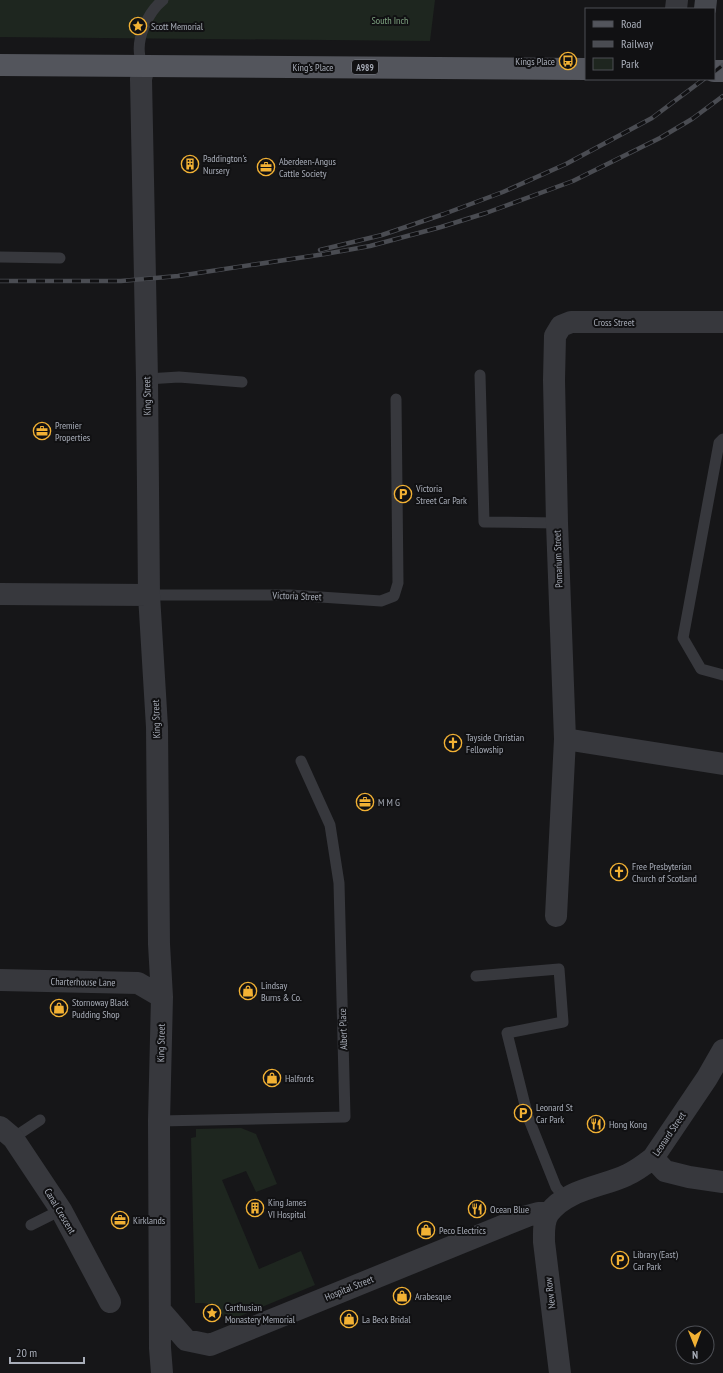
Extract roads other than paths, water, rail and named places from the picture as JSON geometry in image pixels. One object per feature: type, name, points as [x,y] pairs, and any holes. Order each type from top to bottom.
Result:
[{"type":"main road","name":"King's Place","points":[[0,65],[585,69]]},
{"type":"street","name":"King Street","points":[[144,66],[141,80],[147,379],[149,595],[157,727],[159,944],[162,997],[159,1121],[160,1310],[162,1373]]},
{"type":"street","name":"Cross Street","points":[[554,380],[554,336],[561,326],[572,322],[723,322]]},
{"type":"street","name":"Pomarium Street","points":[[554,380],[557,523],[566,738],[556,916]]},
{"type":"street","name":"Victoria Street","points":[[0,594],[149,595]]},
{"type":"street","points":[[566,738],[723,764]]},
{"type":"street","name":"Charterhouse Lane","points":[[0,980],[138,983],[162,997]]},
{"type":"street","name":"Leonard Street","points":[[549,1213],[565,1198],[627,1176],[653,1158],[707,1078],[723,1050]]},
{"type":"street","name":"Canal Crescent","points":[[7,1133],[61,1210],[110,1302]]},
{"type":"street","points":[[653,1158],[665,1171],[689,1177],[723,1182]]},
{"type":"street","name":"Hospital Street","points":[[160,1310],[186,1340],[210,1345],[527,1216],[549,1213]]},
{"type":"street","name":"New Row","points":[[549,1213],[544,1226],[544,1242],[560,1373]]},
{"type":"lane","points":[[144,66],[140,57],[141,33],[156,5],[163,0]]},
{"type":"lane","points":[[0,257],[60,258]]},
{"type":"lane","points":[[480,375],[484,522],[557,523]]},
{"type":"lane","points":[[147,379],[178,377],[242,382]]},
{"type":"lane","name":"Victoria Street","points":[[149,595],[290,595],[381,601],[394,596],[398,583],[396,399]]},
{"type":"lane","points":[[723,439],[719,443],[683,638],[701,669],[723,675]]},
{"type":"lane","name":"Albert Place","points":[[159,1121],[345,1117],[339,883],[330,825],[301,761]]},
{"type":"lane","points":[[476,976],[559,969],[563,1022],[507,1033],[528,1116],[556,1187],[565,1198]]},
{"type":"lane","points":[[7,1133],[40,1120]]},
{"type":"lane","points":[[31,1225],[61,1210]]},
{"type":"railway","points":[[715,71],[723,65]]},
{"type":"railway","points":[[320,250],[382,235],[503,192],[566,164],[652,118],[703,80]]},
{"type":"railway","points":[[0,281],[121,281],[178,276],[370,246],[486,213],[573,181],[660,138],[692,119],[723,96]]},
{"type":"place","name":"Scott Memorial","points":[[138,26]]},
{"type":"place","name":"Kings Place","points":[[568,61]]},
{"type":"place","name":"Paddington's Nursery","points":[[190,164]]},
{"type":"place","name":"Aberdeen-Angus Cattle Society","points":[[266,167]]},
{"type":"place","name":"Premier Properties","points":[[42,431]]},
{"type":"place","name":"Victoria Street Car Park","points":[[403,494]]},
{"type":"place","name":"Tayside Christian Fellowship","points":[[453,743]]},
{"type":"place","name":"M M G","points":[[365,802]]},
{"type":"place","name":"Free Presbyterian Church of Scotland","points":[[619,872]]},
{"type":"place","name":"Lindsay Burns & Co.","points":[[248,991]]},
{"type":"place","name":"Stornoway Black Pudding Shop","points":[[59,1008]]},
{"type":"place","name":"Halfords","points":[[272,1078]]},
{"type":"place","name":"Leonard St Car Park","points":[[523,1113]]},
{"type":"place","name":"Hong Kong","points":[[596,1124]]},
{"type":"place","name":"King James VI Hospital","points":[[255,1208]]},
{"type":"place","name":"Ocean Blue","points":[[477,1209]]},
{"type":"place","name":"Kirklands","points":[[120,1220]]},
{"type":"place","name":"Peco Electrics","points":[[426,1230]]},
{"type":"place","name":"Library (East) Car Park","points":[[620,1260]]},
{"type":"place","name":"Arabesque","points":[[402,1296]]},
{"type":"place","name":"Carthusian Monastery Memorial","points":[[212,1313]]},
{"type":"place","name":"La Beck Bridal","points":[[349,1319]]},
{"type":"park label","name":"South Inch","points":[[390,20]]}]
